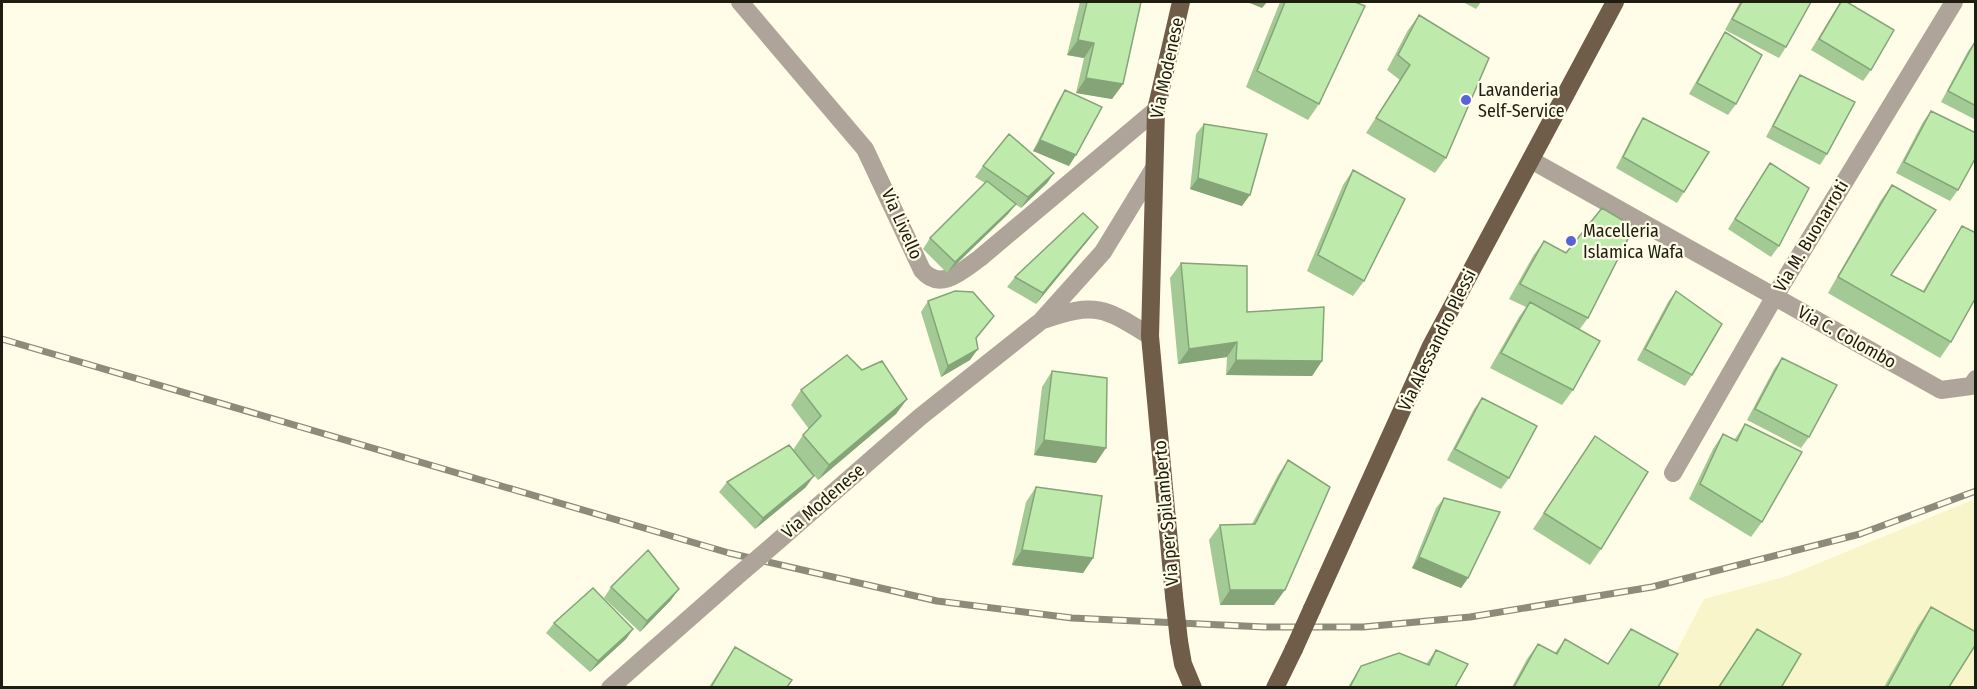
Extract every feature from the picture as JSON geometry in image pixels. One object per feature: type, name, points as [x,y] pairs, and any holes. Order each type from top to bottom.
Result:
[{"type":"main road","name":"Via Modenese","points":[[1150,336],[1156,110],[1181,2]]},
{"type":"main road","name":"Via Alessandro Plessi","points":[[1275,687],[1431,346],[1615,2]]},
{"type":"main road","name":"Via per Spilamberto","points":[[1150,336],[1179,641],[1183,664],[1192,687]]},
{"type":"street","name":"Via Livello","points":[[740,2],[865,149],[922,270],[929,278],[938,281],[958,274],[980,258],[1156,110]]},
{"type":"street","name":"Via M. Buonarroti","points":[[1673,473],[1775,296],[1954,2]]},
{"type":"street","name":"Via C. Colombo","points":[[1530,160],[1941,390],[1971,386],[1976,379]]},
{"type":"street","name":"Via Modenese","points":[[610,687],[920,417],[1041,321],[1103,252],[1153,170]]},
{"type":"street","name":"Via Modenese","points":[[1041,321],[1079,309],[1100,309],[1118,316],[1150,336]]},
{"type":"shaded area","points":[[1975,499],[1975,687],[1657,688],[1704,599],[1787,576]]},
{"type":"building","points":[[1087,2],[1141,2],[1123,84],[1086,78],[1094,43],[1078,40]]},
{"type":"building","points":[[1285,2],[1355,2],[1365,6],[1319,104],[1257,71]]},
{"type":"building","points":[[1742,2],[1811,2],[1786,47],[1732,19]]},
{"type":"building","points":[[1841,2],[1847,2],[1894,30],[1871,70],[1819,39]]},
{"type":"building","points":[[1419,15],[1489,58],[1446,158],[1376,118],[1410,65],[1398,55]]},
{"type":"building","points":[[1725,32],[1762,55],[1736,104],[1697,83]]},
{"type":"building","points":[[1976,40],[1976,106],[1948,91]]},
{"type":"building","points":[[1800,75],[1855,102],[1827,154],[1773,126]]},
{"type":"building","points":[[1065,90],[1102,107],[1076,155],[1040,140]]},
{"type":"building","points":[[1931,111],[1976,133],[1976,157],[1958,190],[1904,162]]},
{"type":"building","points":[[1643,118],[1709,152],[1684,192],[1623,157]]},
{"type":"building","points":[[1204,124],[1267,134],[1250,195],[1198,178]]},
{"type":"building","points":[[1009,134],[1054,173],[1028,197],[983,166]]},
{"type":"building","points":[[1770,163],[1809,188],[1779,246],[1735,219]]},
{"type":"building","points":[[1353,170],[1405,199],[1364,281],[1318,255]]},
{"type":"building","points":[[987,181],[1016,204],[955,262],[930,238]]},
{"type":"building","points":[[1892,185],[1936,210],[1891,275],[1924,292],[1962,226],[1976,233],[1976,297],[1951,342],[1838,277]]},
{"type":"building","points":[[1602,208],[1634,227],[1588,318],[1520,284],[1544,241],[1566,253]]},
{"type":"building","points":[[1083,213],[1098,227],[1043,293],[1015,277]]},
{"type":"building","points":[[1181,263],[1247,266],[1247,312],[1324,307],[1322,361],[1236,360],[1237,342],[1189,349]]},
{"type":"building","points":[[955,291],[973,292],[994,316],[976,338],[978,349],[948,366],[928,301]]},
{"type":"building","points":[[1676,291],[1722,324],[1692,375],[1645,349]]},
{"type":"building","points":[[1530,302],[1600,341],[1573,390],[1501,353]]},
{"type":"building","points":[[847,355],[862,370],[882,361],[907,399],[829,465],[803,435],[821,416],[801,390]]},
{"type":"building","points":[[1782,358],[1837,385],[1809,437],[1755,409]]},
{"type":"building","points":[[1052,371],[1107,378],[1106,448],[1044,440]]},
{"type":"building","points":[[1482,398],[1537,426],[1509,478],[1455,449]]},
{"type":"building","points":[[1745,424],[1802,452],[1762,522],[1700,484],[1723,434],[1737,441]]},
{"type":"building","points":[[1595,436],[1648,472],[1601,549],[1544,513]]},
{"type":"building","points":[[789,445],[814,476],[763,518],[727,482]]},
{"type":"building","points":[[1288,460],[1330,487],[1285,590],[1230,590],[1220,525],[1255,524]]},
{"type":"building","points":[[1036,487],[1102,496],[1093,558],[1022,550]]},
{"type":"building","points":[[1444,498],[1500,512],[1468,578],[1419,557]]},
{"type":"building","points":[[648,550],[679,589],[647,621],[611,587]]},
{"type":"building","points":[[593,588],[633,629],[598,661],[554,623]]},
{"type":"building","points":[[1931,607],[1976,632],[1976,644],[1949,687],[1887,687]]},
{"type":"building","points":[[1631,629],[1678,654],[1658,687],[1514,687],[1538,644],[1557,654],[1565,639],[1608,664]]},
{"type":"building","points":[[1757,629],[1801,654],[1782,686],[1784,687],[1719,687]]},
{"type":"building","points":[[735,647],[792,680],[787,687],[711,687]]},
{"type":"building","points":[[1436,650],[1468,664],[1455,687],[1350,687],[1361,666],[1399,653],[1429,665]]},
{"type":"railway","points":[[2,339],[729,553],[937,601],[1072,618],[1265,627],[1363,627],[1470,617],[1652,587],[1860,534],[1976,491]]},
{"type":"place","name":"Lavanderia Self-Service","points":[[1466,100]]},
{"type":"place","name":"Macelleria Islamica Wafa","points":[[1571,241]]}]
